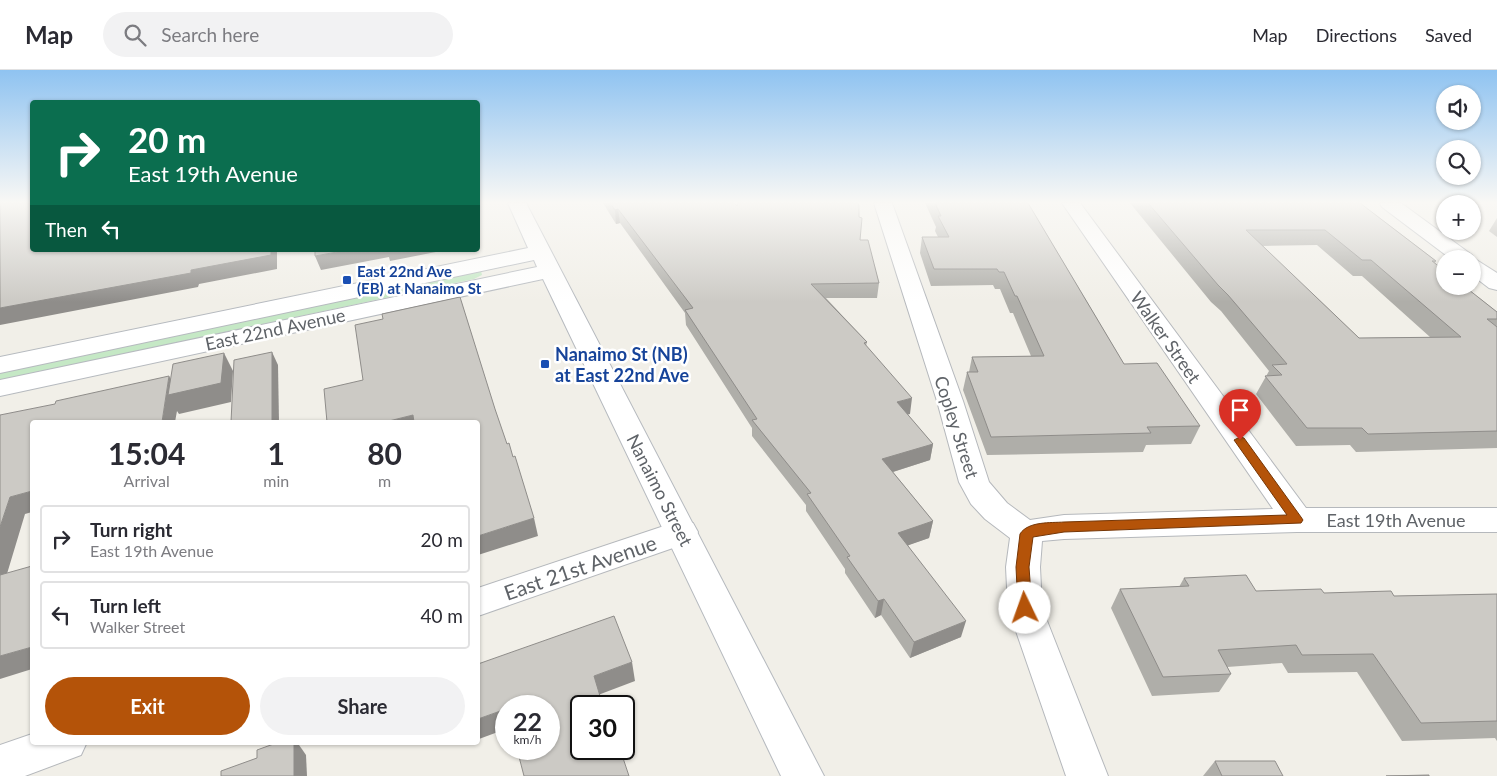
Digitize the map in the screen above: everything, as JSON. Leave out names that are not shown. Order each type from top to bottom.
[{"type":"street","name":"Nanaimo Street","points":[[533,236],[804,776]]},
{"type":"street","name":"Copley Street","points":[[894,236],[950,401],[974,482],[982,496],[996,511],[1027,534]]},
{"type":"street","name":"Walker Street","points":[[1094,236],[1297,520]]},
{"type":"street","points":[[1434,236],[1453,250]]},
{"type":"street","name":"East 22nd Avenue","points":[[0,365],[545,261]]},
{"type":"street","name":"East 22nd Avenue","points":[[0,388],[545,261]]},
{"type":"street","points":[[1481,271],[1497,283]]},
{"type":"street","name":"East 19th Avenue","points":[[1027,534],[1036,530],[1064,527],[1297,520],[1497,520]]},
{"type":"street","name":"East 21st Avenue","points":[[480,601],[682,532]]},
{"type":"street","points":[[1027,534],[1023,567],[1025,608],[1087,776]]},
{"type":"street","points":[[0,765],[58,745]]},
{"type":"green space","points":[[477,270],[481,271],[482,275],[474,279],[0,380],[0,371]]},
{"type":"building","points":[[0,236],[30,236],[30,252],[271,252],[271,255],[191,270],[191,273],[0,308]]},
{"type":"building","points":[[638,236],[860,236],[860,240],[868,240],[879,283],[811,284],[867,342],[864,343],[912,398],[897,402],[933,444],[882,459],[933,521],[898,533],[966,621],[914,642],[884,599],[878,601],[847,557],[850,556],[807,494],[811,493],[752,420],[757,419],[685,310],[693,308]]},
{"type":"building","points":[[1048,236],[1124,364],[1157,363],[1200,426],[1147,427],[1151,433],[991,437],[967,372],[978,372],[972,357],[1044,356],[1004,272],[999,272],[997,269],[934,269],[922,237]]},
{"type":"building","points":[[1176,236],[1252,236],[1359,338],[1461,337],[1371,260],[1362,260],[1332,236],[1403,236],[1436,261],[1432,261],[1436,264],[1436,295],[1475,295],[1497,312],[1497,319],[1487,319],[1497,327],[1497,431],[1368,434],[1362,428],[1307,428],[1265,376],[1282,375],[1272,365],[1287,364]]},
{"type":"building","points":[[315,252],[337,252],[315,256]]},
{"type":"building","points":[[460,297],[495,409],[507,444],[509,443],[513,457],[515,456],[534,518],[480,535],[480,420],[414,420],[413,415],[393,420],[327,420],[324,389],[363,380],[355,325],[383,319],[382,314]]},
{"type":"building","points":[[272,352],[272,420],[231,420],[234,360]]},
{"type":"building","points":[[224,353],[221,383],[168,395],[173,364]]},
{"type":"building","points":[[169,376],[162,420],[30,420],[30,492],[10,497],[0,527],[0,415],[55,404],[56,401]]},
{"type":"building","points":[[30,567],[30,648],[0,656],[0,575]]},
{"type":"building","points":[[1246,575],[1256,591],[1321,589],[1324,593],[1391,591],[1394,596],[1497,594],[1497,721],[1421,723],[1373,654],[1302,655],[1296,645],[1218,650],[1231,674],[1163,677],[1120,589],[1189,586],[1184,578]]},
{"type":"building","points":[[614,616],[632,662],[594,676],[600,695],[570,695],[570,760],[624,760],[629,776],[524,776],[520,760],[560,760],[560,695],[495,695],[495,713],[480,718],[480,663]]},
{"type":"building","points":[[271,745],[294,745],[294,776],[221,776],[221,771],[257,758],[257,750]]},
{"type":"building","points":[[1215,761],[1275,761],[1283,776],[1222,776]]},
{"type":"building","points":[[1429,775],[1429,776],[1386,776]]},
{"type":"place","name":"East 22nd Ave (EB) at Nanaimo St","points":[[347,280]]},
{"type":"place","name":"Nanaimo St (NB) at East 22nd Ave","points":[[545,364]]},
{"type":"route","points":[[1025,608],[1023,567],[1027,534],[1036,530],[1064,527],[1297,520],[1240,440]]}]
